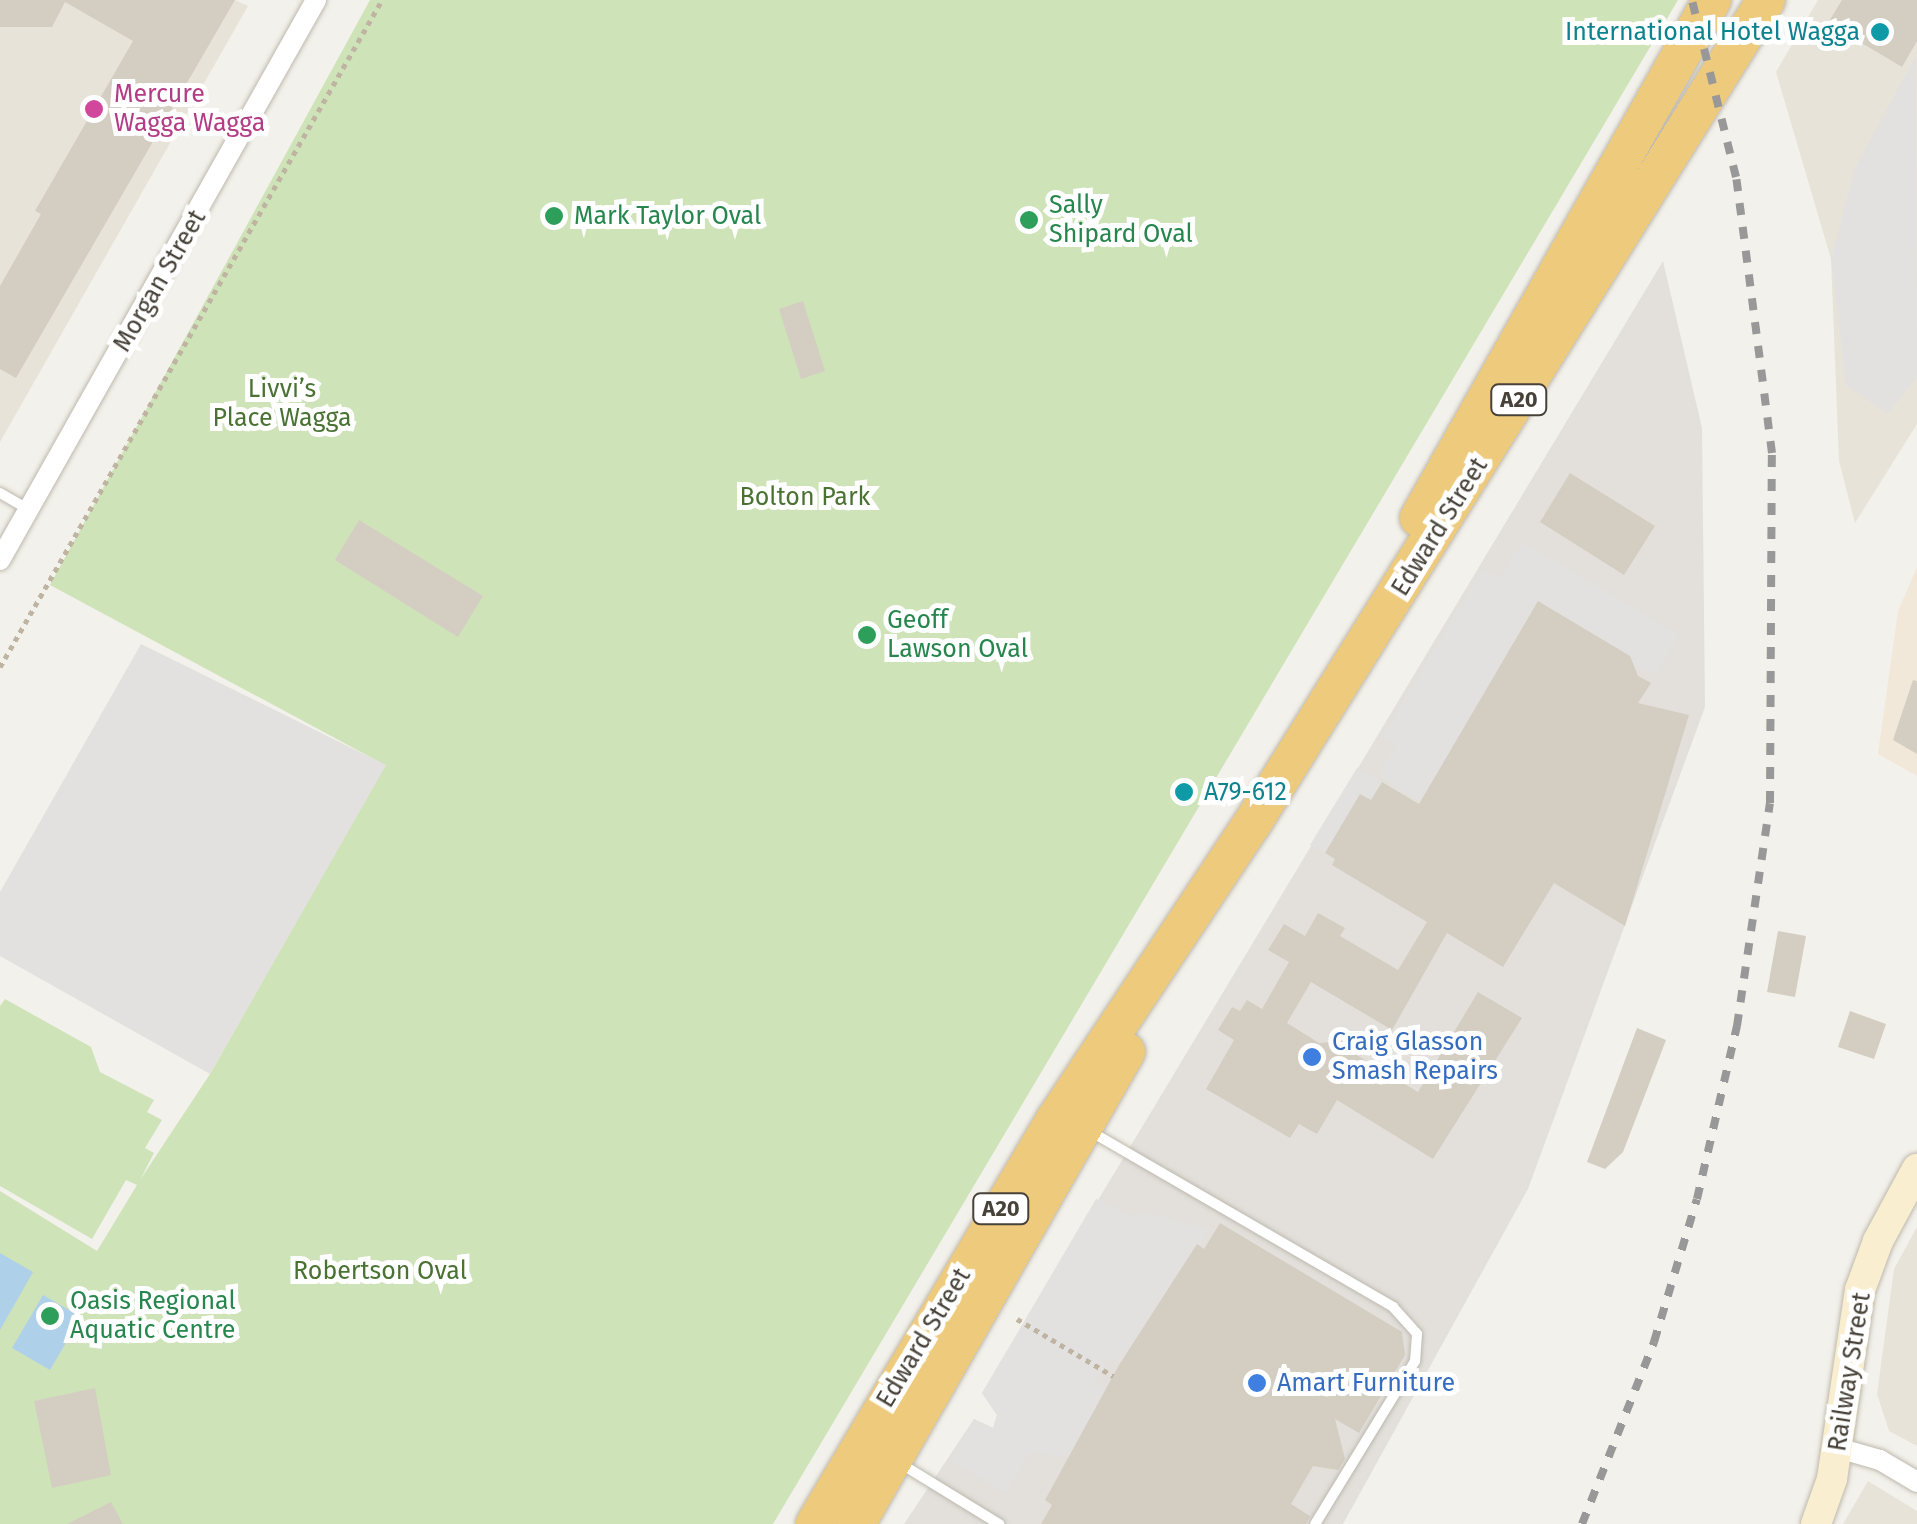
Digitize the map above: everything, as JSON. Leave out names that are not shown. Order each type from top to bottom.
[{"type":"highway","name":"Edward Street","points":[[1269,798],[1522,326],[1712,0]]},
{"type":"highway","name":"Edward Street","points":[[856,1524],[878,1451],[1055,1120],[1269,798],[1766,0]]},
{"type":"highway","name":"Edward Street","points":[[815,1524],[878,1451],[1086,1128],[1202,903]]},
{"type":"street","name":"Morgan Street","points":[[0,560],[316,0]]},
{"type":"street","name":"Railway Street","points":[[1816,1524],[1838,1448],[1860,1290],[1878,1241],[1917,1169]]},
{"type":"street","points":[[1838,1448],[1880,1460],[1917,1482]]},
{"type":"lane","points":[[0,493],[29,510]]},
{"type":"lane","points":[[1086,1128],[1394,1307],[1417,1334],[1415,1361],[1316,1524]]},
{"type":"lane","points":[[878,1451],[999,1524]]},
{"type":"path","points":[[0,667],[382,0]]},
{"type":"path","points":[[1017,1319],[1113,1376]]},
{"type":"shaded area","name":"Mercure Wagga Wagga","points":[[0,0],[235,0],[248,6],[0,442]]},
{"type":"shaded area","name":"International Hotel Wagga","points":[[1818,0],[1917,0],[1917,424],[1855,523],[1839,461],[1831,259],[1776,72]]},
{"type":"shaded area","points":[[1916,56],[1917,377],[1888,414],[1846,385],[1831,259],[1855,167]]},
{"type":"shaded area","points":[[1663,261],[1702,428],[1705,707],[1528,1189],[1343,1524],[904,1524],[974,1419],[993,1428],[997,1415],[982,1393]]},
{"type":"shaded area","points":[[1523,542],[1679,635],[1658,672],[1636,670],[1630,656],[1538,601],[1421,802],[1379,775],[1396,746],[1382,737],[1483,569],[1500,577]]},
{"type":"shaded area","points":[[1917,567],[1917,776],[1878,754],[1898,611]]},
{"type":"shaded area","points":[[141,644],[386,765],[210,1074],[0,956],[0,892]]},
{"type":"shaded area","points":[[1357,768],[1382,782],[1371,800],[1360,795],[1325,853],[1310,845]]},
{"type":"shaded area","points":[[1096,1199],[1135,1218],[1141,1211],[1210,1229],[1128,1367],[1109,1357],[1094,1382],[1113,1394],[1075,1456],[1029,1453],[1006,1494],[950,1460],[974,1419],[993,1428],[997,1415],[982,1393]]},
{"type":"shaded area","points":[[1917,1227],[1917,1446],[1889,1431],[1877,1394],[1894,1269]]},
{"type":"shaded area","points":[[1868,1481],[1917,1511],[1917,1524],[1843,1524]]},
{"type":"green space","name":"Bolton Park","points":[[370,0],[1678,0],[773,1524],[0,1524],[0,1191],[97,1251],[137,1185],[126,1180],[92,1239],[0,1186],[0,1006],[5,999],[91,1047],[100,1072],[154,1100],[147,1112],[162,1120],[145,1148],[154,1153],[140,1180],[210,1074],[385,765],[50,585]]},
{"type":"water","points":[[0,1253],[33,1272],[0,1330]]},
{"type":"water","points":[[43,1295],[81,1317],[50,1370],[12,1348]]},
{"type":"building","points":[[0,0],[235,0],[16,378],[0,369],[0,286],[41,214],[35,211],[133,41],[65,2],[52,27],[0,27]]},
{"type":"building","name":"International Hotel Wagga","points":[[1842,0],[1917,0],[1917,41],[1902,67],[1828,23]]},
{"type":"building","points":[[803,301],[825,371],[801,379],[779,309]]},
{"type":"building","points":[[1570,473],[1655,526],[1624,575],[1540,522]]},
{"type":"building","points":[[359,520],[483,596],[458,637],[335,560]]},
{"type":"building","points":[[1538,601],[1630,656],[1638,676],[1651,683],[1638,703],[1689,715],[1625,926],[1554,883],[1503,967],[1447,933],[1392,1030],[1311,982],[1287,1023],[1319,1043],[1335,1042],[1418,1092],[1478,992],[1522,1018],[1433,1159],[1337,1100],[1317,1134],[1299,1124],[1290,1138],[1206,1089],[1234,1040],[1218,1030],[1232,1007],[1240,1011],[1247,1000],[1262,1009],[1289,962],[1268,950],[1284,924],[1305,936],[1318,913],[1345,928],[1340,936],[1398,970],[1427,922],[1332,865],[1335,859],[1325,853],[1360,794],[1371,800],[1382,782],[1419,804]]},
{"type":"building","points":[[1913,680],[1917,681],[1917,754],[1893,740]]},
{"type":"building","points":[[1778,931],[1806,936],[1795,997],[1767,992]]},
{"type":"building","points":[[1850,1011],[1886,1024],[1874,1059],[1838,1047]]},
{"type":"building","points":[[1637,1028],[1666,1040],[1623,1152],[1605,1169],[1587,1162]]},
{"type":"building","name":"Amart Furniture","points":[[1220,1223],[1402,1332],[1405,1355],[1359,1433],[1335,1419],[1345,1459],[1338,1470],[1313,1466],[1291,1504],[1310,1516],[1306,1524],[1041,1524],[1052,1505],[1045,1500],[1119,1365],[1197,1244],[1204,1249]]},
{"type":"building","points":[[95,1388],[111,1475],[52,1488],[34,1401]]},
{"type":"building","points":[[111,1502],[123,1524],[67,1524]]},
{"type":"railway","points":[[1582,1524],[1654,1342],[1697,1199],[1737,1026],[1770,803],[1772,453],[1736,177],[1692,0]]},
{"type":"place","name":"International Hotel Wagga","points":[[1880,32]]},
{"type":"place","name":"Mercure Wagga Wagga","points":[[94,109]]},
{"type":"place","name":"Mark Taylor Oval","points":[[554,216]]},
{"type":"place","name":"Sally Shipard Oval","points":[[1029,220]]},
{"type":"place","name":"Geoff Lawson Oval","points":[[867,635]]},
{"type":"place","name":"A79-612","points":[[1184,792]]},
{"type":"place","name":"Craig Glasson Smash Repairs","points":[[1312,1057]]},
{"type":"place","name":"Oasis Regional Aquatic Centre","points":[[50,1316]]},
{"type":"place","name":"Amart Furniture","points":[[1257,1383]]},
{"type":"park label","name":"Livvi’s Place Wagga","points":[[282,404]]},
{"type":"park label","name":"Robertson Oval","points":[[380,1271]]}]
